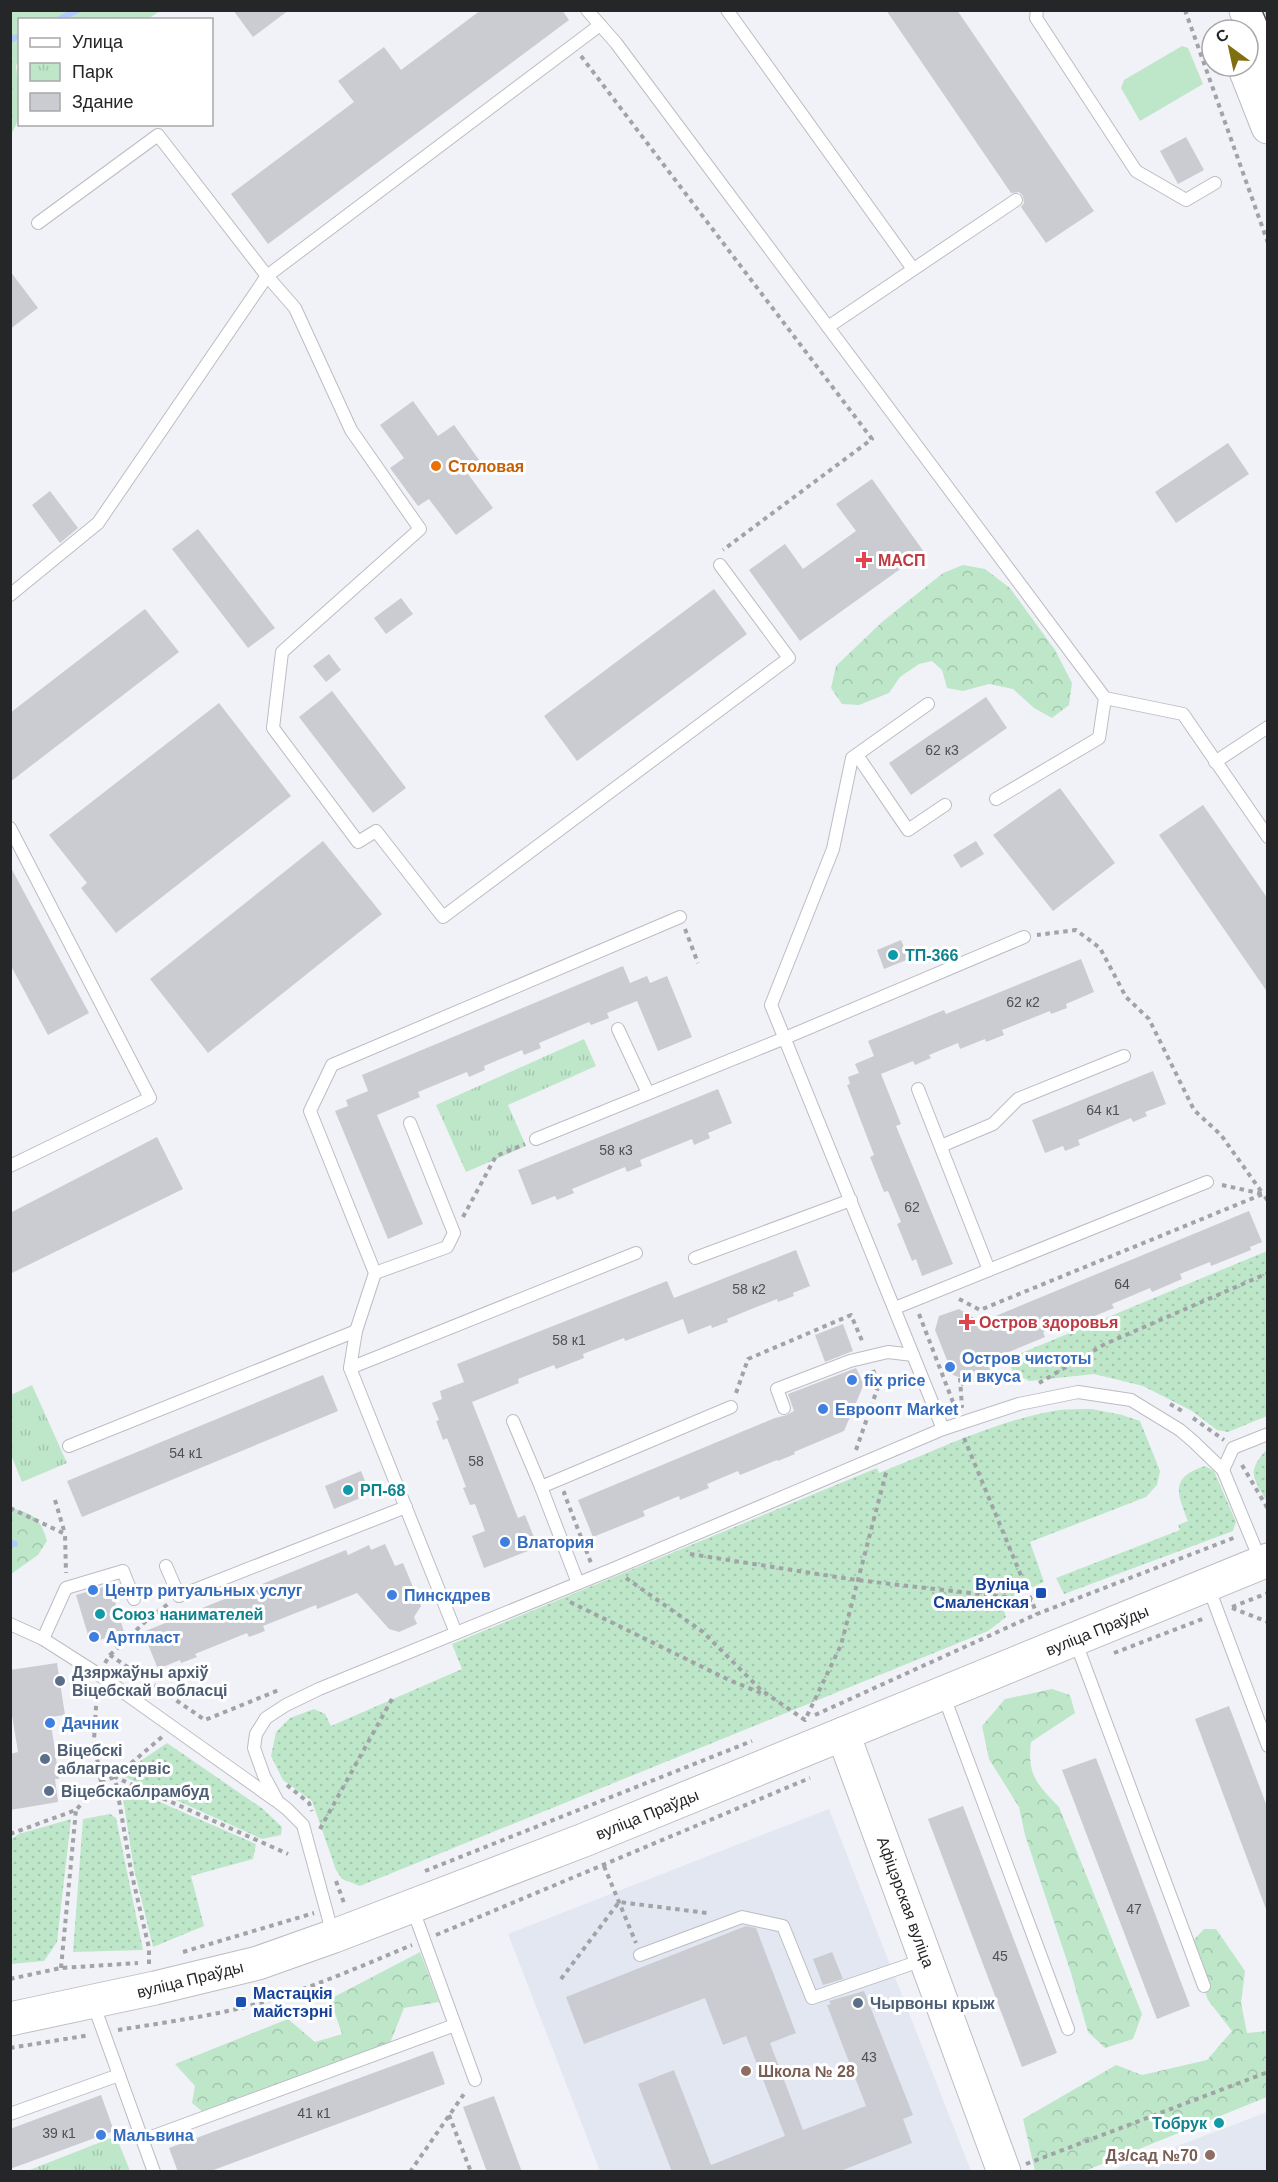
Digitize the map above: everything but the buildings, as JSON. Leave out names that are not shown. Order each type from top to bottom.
[{"type":"main road","points":[[1246,10],[1268,70]]},
{"type":"main road","points":[[1249,78],[1268,127]]},
{"type":"main road","name":"вуліца Праўды","points":[[10,2019],[92,2002],[155,1970],[258,1963],[330,1923],[411,1906],[584,1840],[1264,1562]]},
{"type":"main road","name":"Афіцэрская вуліца","points":[[843,1734],[927,1959],[1012,2169]]},
{"type":"lane","points":[[587,10],[616,43],[1105,698],[1183,714],[1268,837]]},
{"type":"lane","points":[[727,10],[913,269]]},
{"type":"lane","points":[[1038,10],[1036,18],[1136,171],[1186,200],[1215,183]]},
{"type":"lane","points":[[10,595],[98,523],[267,276],[600,25]]},
{"type":"lane","points":[[38,223],[158,135],[267,276],[295,308],[351,430],[420,529],[282,652],[273,728],[358,842],[376,831],[443,917],[789,658],[720,565]]},
{"type":"lane","points":[[828,327],[1016,200]]},
{"type":"lane","points":[[996,799],[1099,738],[1105,698]]},
{"type":"lane","points":[[928,704],[852,758],[833,849],[771,1005],[895,1308],[942,1430]]},
{"type":"lane","points":[[1215,762],[1268,727]]},
{"type":"lane","points":[[857,755],[908,830],[945,805]]},
{"type":"lane","points":[[10,828],[150,1098],[10,1166]]},
{"type":"lane","points":[[456,1633],[350,1368],[356,1331],[375,1273],[310,1111],[332,1065],[682,921]]},
{"type":"lane","points":[[536,1139],[785,1038],[1024,937]]},
{"type":"lane","points":[[618,1029],[648,1093]]},
{"type":"lane","points":[[941,1146],[993,1124],[1018,1099],[1124,1056]]},
{"type":"lane","points":[[918,1089],[989,1270]]},
{"type":"lane","points":[[375,1273],[447,1247],[454,1233],[410,1123]]},
{"type":"lane","points":[[895,1308],[1207,1182]]},
{"type":"lane","points":[[695,1258],[851,1200]]},
{"type":"lane","points":[[350,1368],[636,1253]]},
{"type":"lane","points":[[69,1446],[356,1331]]},
{"type":"lane","points":[[784,1408],[777,1389],[860,1358],[888,1352],[913,1355]]},
{"type":"lane","points":[[278,1802],[264,1776],[254,1748],[256,1734],[266,1718],[286,1705],[319,1689],[662,1549],[942,1430],[1019,1404],[1078,1392],[1131,1400],[1180,1430],[1223,1470],[1248,1532],[1264,1562]]},
{"type":"lane","points":[[541,1487],[731,1407]]},
{"type":"lane","points":[[513,1421],[578,1583]]},
{"type":"lane","points":[[1223,1470],[1233,1448],[1268,1434]]},
{"type":"lane","points":[[166,1566],[179,1596],[406,1507]]},
{"type":"lane","points":[[43,1639],[66,1588],[123,1570],[134,1599]]},
{"type":"lane","points":[[1208,1585],[1268,1746]]},
{"type":"lane","points":[[10,1624],[43,1639],[98,1674],[287,1809],[303,1825],[330,1923]]},
{"type":"lane","points":[[1074,1639],[1204,1986]]},
{"type":"lane","points":[[943,1693],[1068,2029]]},
{"type":"lane","points":[[411,1906],[475,2080]]},
{"type":"lane","points":[[640,1955],[742,1917],[783,1926],[812,1998],[927,1959]]},
{"type":"lane","points":[[92,2002],[154,2172]]},
{"type":"lane","points":[[143,2140],[455,2025]]},
{"type":"lane","points":[[10,2114],[119,2075]]},
{"type":"path","points":[[1185,10],[1268,243]]},
{"type":"path","points":[[573,45],[872,439],[712,559],[720,565]]},
{"type":"path","points":[[682,921],[698,963]]},
{"type":"path","points":[[1024,937],[1076,930],[1100,948],[1126,997],[1149,1019],[1194,1110],[1221,1135],[1268,1201]]},
{"type":"path","points":[[454,1233],[496,1156],[536,1139]]},
{"type":"path","points":[[1207,1182],[1263,1194]]},
{"type":"path","points":[[957,1298],[980,1310],[1263,1194]]},
{"type":"path","points":[[1035,1385],[1105,1344],[1268,1273]]},
{"type":"path","points":[[928,1311],[918,1315],[956,1410]]},
{"type":"path","points":[[960,1378],[963,1407],[958,1425],[1037,1614]]},
{"type":"path","points":[[961,1384],[974,1380],[973,1378]]},
{"type":"path","points":[[805,1720],[841,1645],[856,1580],[893,1452]]},
{"type":"path","points":[[55,1500],[65,1534],[66,1588]]},
{"type":"path","points":[[10,1508],[65,1534]]},
{"type":"path","points":[[794,1724],[1037,1614],[1248,1532]]},
{"type":"path","points":[[662,1549],[856,1580],[1032,1600]]},
{"type":"path","points":[[613,1569],[703,1632],[761,1690],[805,1720]]},
{"type":"path","points":[[552,1594],[729,1680],[775,1699]]},
{"type":"path","points":[[110,1655],[147,1620],[179,1596]]},
{"type":"path","points":[[1231,1608],[1268,1622]]},
{"type":"path","points":[[319,1830],[393,1700]]},
{"type":"path","points":[[101,1782],[115,1777],[173,1728],[205,1720]]},
{"type":"path","points":[[422,1872],[761,1737]]},
{"type":"path","points":[[115,1777],[288,1854]]},
{"type":"path","points":[[10,1979],[61,1968],[155,1970],[131,1871],[115,1777]]},
{"type":"path","points":[[282,1781],[309,1803],[323,1840]]},
{"type":"path","points":[[61,1968],[76,1810]]},
{"type":"path","points":[[604,1866],[640,1955]]},
{"type":"path","points":[[333,1872],[344,1903]]},
{"type":"path","points":[[182,1953],[330,1923],[344,1903],[355,1898]]},
{"type":"path","points":[[619,1902],[742,1917]]},
{"type":"path","points":[[561,1979],[619,1902]]},
{"type":"path","points":[[1012,2169],[1268,2072]]},
{"type":"path","points":[[410,2172],[475,2080]]},
{"type":"path","points":[[449,2114],[471,2172]]},
{"type":"shaded area","name":"Школа № 28","points":[[829,1809],[971,2171],[600,2171],[508,1934]]},
{"type":"shaded area","name":"Дз/сад №70","points":[[1267,2112],[1267,2171],[1109,2171],[1196,2139]]},
{"type":"green space","points":[[11,10],[160,10],[150,18],[18,18],[18,62],[16,66],[18,118],[11,134]]},
{"type":"green space","points":[[1182,46],[1188,48],[1203,84],[1140,121],[1121,88],[1124,80]]},
{"type":"green space","points":[[963,565],[985,569],[1010,588],[1055,650],[1072,683],[1069,705],[1052,718],[1034,708],[1013,689],[989,684],[963,691],[947,688],[942,670],[932,661],[919,664],[900,677],[889,693],[859,705],[842,704],[831,688],[836,666],[882,622],[943,573]]},
{"type":"green space","points":[[584,1039],[596,1066],[508,1105],[526,1146],[466,1172],[436,1105]]},
{"type":"green space","points":[[1267,1251],[1267,1416],[1228,1432],[1217,1430],[1192,1411],[1143,1386],[1094,1374],[1029,1381],[1013,1372],[1007,1359]]},
{"type":"green space","points":[[32,1385],[67,1463],[22,1482],[11,1455],[11,1395]]},
{"type":"green space","points":[[1092,1409],[1140,1421],[1160,1471],[1157,1485],[1146,1497],[1030,1542],[1044,1582],[1001,1601],[1006,1617],[988,1631],[360,1886],[342,1879],[336,1870],[312,1801],[283,1780],[271,1756],[276,1732],[290,1718],[314,1709],[325,1714],[331,1726],[462,1669],[452,1644],[877,1468],[879,1473],[1013,1421],[1059,1410]]},
{"type":"green space","points":[[1267,1449],[1267,1502],[1255,1480],[1254,1469]]},
{"type":"green space","points":[[1205,1466],[1214,1471],[1236,1522],[1233,1531],[1064,1594],[1056,1578],[1180,1530],[1178,1525],[1188,1521],[1181,1502],[1179,1487],[1186,1475]]},
{"type":"green space","points":[[11,1508],[35,1518],[42,1527],[47,1541],[38,1555],[11,1574]]},
{"type":"green space","points":[[1052,1689],[1070,1695],[1075,1713],[1031,1742],[1032,1771],[1039,1785],[1059,1807],[1142,2014],[1133,2039],[1105,2048],[1088,2032],[1025,1835],[1019,1807],[989,1759],[982,1726],[1005,1699]]},
{"type":"green space","points":[[167,1743],[263,1809],[282,1827],[281,1835],[262,1839],[125,1777],[127,1770]]},
{"type":"green space","points":[[121,1785],[256,1844],[253,1859],[191,1876],[204,1926],[153,1947],[134,1869]]},
{"type":"green space","points":[[110,1814],[116,1818],[143,1950],[73,1952],[83,1819]]},
{"type":"green space","points":[[71,1819],[57,1942],[44,1961],[11,1964],[11,1839],[19,1834]]},
{"type":"green space","points":[[1204,1929],[1216,1929],[1245,1971],[1241,2003],[1247,2033],[1267,2031],[1267,2097],[1085,2171],[1035,2171],[1023,2119],[1116,2065],[1142,2075],[1207,2060],[1232,2031],[1208,2000],[1188,1946]]},
{"type":"green space","points":[[420,1952],[439,2002],[404,2008],[390,2043],[203,2112],[192,2103],[195,2086],[175,2064],[288,2019],[315,2042],[342,2034],[330,1999]]},
{"type":"green space","points":[[116,2136],[130,2171],[27,2171]]},
{"type":"waterway","points":[[61,18],[78,10]]},
{"type":"waterway","points":[[10,40],[18,37]]},
{"type":"waterway","points":[[10,1542],[15,1544]]},
{"type":"tram line","points":[[1262,10],[1268,24]]},
{"type":"place","name":"Столовая","points":[[436,466]]},
{"type":"place","name":"МАСП","points":[[864,560]]},
{"type":"place","name":"ТП-366","points":[[893,955]]},
{"type":"place","name":"Остров здоровья","points":[[967,1322]]},
{"type":"place","name":"Остров чистоты и вкуса","points":[[950,1367]]},
{"type":"place","name":"fix price","points":[[852,1380]]},
{"type":"place","name":"Евроопт Market","points":[[823,1409]]},
{"type":"place","name":"РП-68","points":[[348,1490]]},
{"type":"place","name":"Влатория","points":[[505,1542]]},
{"type":"place","name":"Центр ритуальных услуг","points":[[93,1590]]},
{"type":"place","name":"Вуліца Смаленская","points":[[1041,1593]]},
{"type":"place","name":"Пинскдрев","points":[[392,1595]]},
{"type":"place","name":"Союз нанимателей","points":[[100,1614]]},
{"type":"place","name":"Артпласт","points":[[94,1637]]},
{"type":"place","name":"Дзяржаўны архіў Віцебскай вобласці","points":[[60,1681]]},
{"type":"place","name":"Дачник","points":[[50,1723]]},
{"type":"place","name":"Віцебскі аблаграсервіс","points":[[45,1759]]},
{"type":"place","name":"Віцебскаблрамбуд","points":[[49,1791]]},
{"type":"place","name":"Мастацкія майстэрні","points":[[241,2002]]},
{"type":"place","name":"Чырвоны крыж","points":[[858,2003]]},
{"type":"place","name":"Школа № 28","points":[[746,2071]]},
{"type":"place","name":"Тобрук","points":[[1219,2123]]},
{"type":"place","name":"Мальвина","points":[[101,2135]]},
{"type":"place","name":"Дз/сад №70","points":[[1210,2155]]}]
